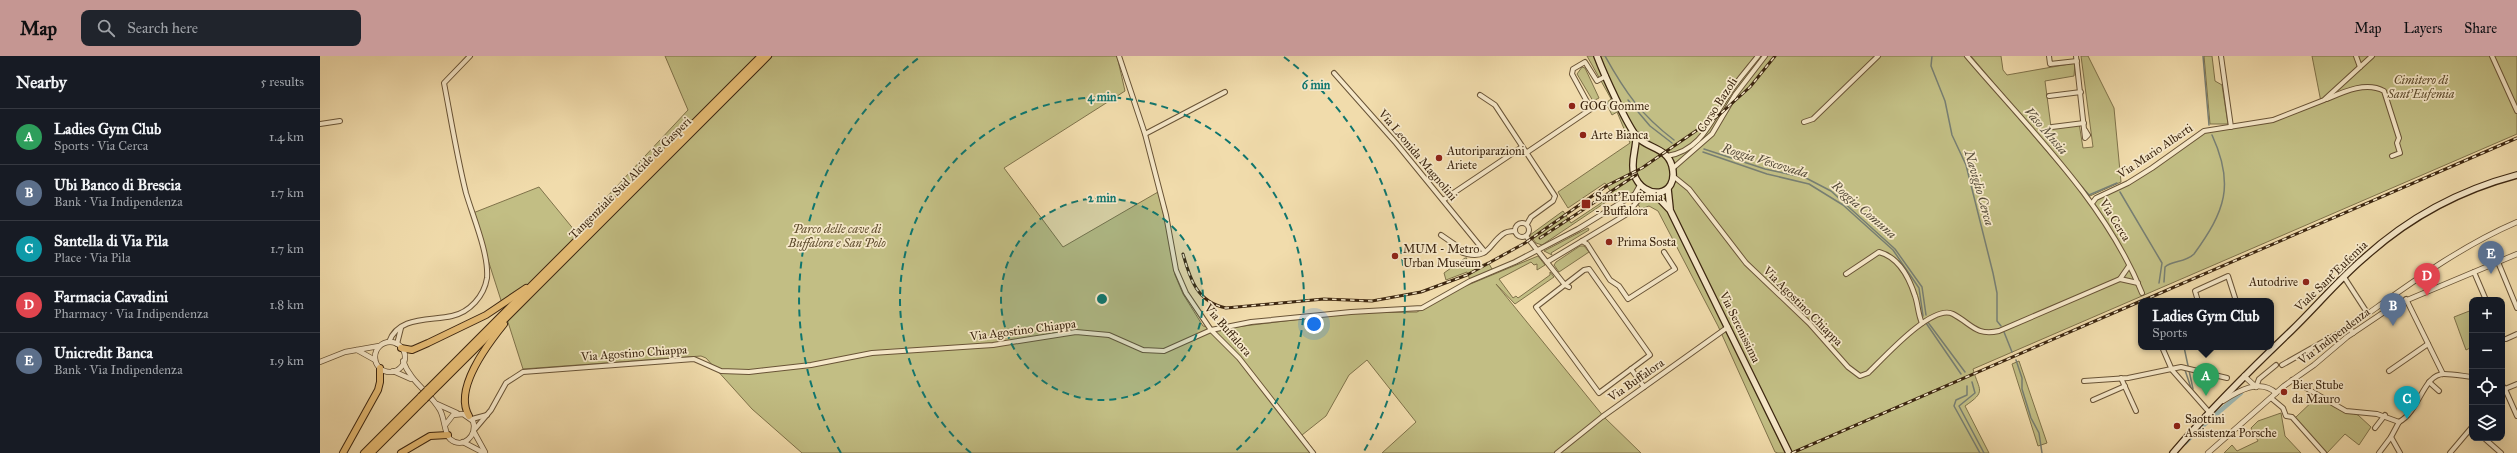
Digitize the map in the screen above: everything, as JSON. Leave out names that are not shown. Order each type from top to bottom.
[{"type":"highway","name":"Tangenziale Sud Alcide de Gasperi","points":[[507,314],[530,287],[761,56]]},
{"type":"highway","name":"Tangenziale Sud Alcide de Gasperi","points":[[507,314],[524,299],[768,56]]},
{"type":"highway","points":[[400,346],[412,350],[428,343],[486,315],[517,293],[530,287]]},
{"type":"highway","points":[[470,418],[463,400],[470,378],[491,341],[524,299]]},
{"type":"highway","points":[[364,453],[507,314]]},
{"type":"highway","points":[[343,453],[378,390],[380,382],[380,368]]},
{"type":"highway","points":[[371,453],[423,397]]},
{"type":"highway","points":[[401,453],[430,436],[448,436]]},
{"type":"main road","points":[[1597,57],[1636,135],[1648,145],[1660,149],[1667,156]]},
{"type":"main road","points":[[1636,135],[1633,169],[1640,185]]},
{"type":"main road","points":[[1635,152],[1648,145]]},
{"type":"main road","name":"Via Serenissima","points":[[1667,156],[1673,176],[1669,188],[1670,210]]},
{"type":"main road","name":"Viale Sant'Eufemia","points":[[2274,346],[2344,277],[2387,238],[2425,212],[2481,186],[2517,175]]},
{"type":"main road","name":"Via Serenissima","points":[[1640,185],[1653,193],[1670,210],[1789,453]]},
{"type":"main road","points":[[1653,193],[1669,188]]},
{"type":"main road","name":"Viale Sant'Eufemia","points":[[2173,453],[2209,412],[2270,350]]},
{"type":"street","points":[[389,342],[392,335],[409,322],[454,316],[464,312],[478,300],[485,284],[485,261],[466,191],[444,82],[470,56]]},
{"type":"street","name":"Via Buffalora","points":[[1119,56],[1145,134],[1166,215],[1177,274],[1196,310],[1211,330],[1239,358],[1313,453]]},
{"type":"street","name":"Corso Bazoli","points":[[1667,156],[1680,154],[1706,132],[1725,99],[1758,56]]},
{"type":"street","name":"Corso Bazoli","points":[[1672,169],[1712,134],[1742,85],[1765,56]]},
{"type":"street","points":[[1804,122],[1813,119],[1878,56]]},
{"type":"street","name":"Via Cerca","points":[[1967,56],[2093,202],[2129,266],[2142,293]]},
{"type":"street","points":[[2049,56],[2050,64],[2077,58],[2085,130]]},
{"type":"street","points":[[2221,56],[2231,127]]},
{"type":"street","points":[[2356,56],[2360,67]]},
{"type":"street","name":"Via Mario Alberti","points":[[2324,100],[2372,56]]},
{"type":"street","points":[[2492,56],[2515,101],[2517,110]]},
{"type":"street","points":[[1526,153],[1591,109],[1572,74],[1573,69],[1585,62],[1598,81],[1606,76]]},
{"type":"street","name":"Via Leonida Magnolini","points":[[1334,73],[1396,143],[1485,252]]},
{"type":"street","name":"Via Mario Alberti","points":[[2093,202],[2096,198],[2152,168],[2197,134],[2204,131],[2273,120],[2352,89],[2368,88],[2384,91],[2399,138],[2397,143],[2400,153],[2392,156]]},
{"type":"street","points":[[1145,134],[1225,92]]},
{"type":"street","points":[[2049,96],[2081,92]]},
{"type":"street","points":[[1480,95],[1495,105],[1555,196],[1553,201],[1531,217],[1526,224]]},
{"type":"street","points":[[320,124],[340,121]]},
{"type":"street","points":[[2052,127],[2084,123]]},
{"type":"street","points":[[1443,200],[1522,147]]},
{"type":"street","name":"Via Agostino Chiappa","points":[[1673,176],[1689,188],[1746,263],[1809,323],[1855,374],[1860,376],[1868,373],[1922,323],[1937,314],[1946,312],[1980,332],[1999,331],[2120,279]]},
{"type":"street","points":[[1669,188],[1682,183]]},
{"type":"street","name":"Via Agostino Chiappa","points":[[474,430],[487,415],[506,382],[516,375],[529,371],[694,359],[701,360],[721,371],[749,372],[811,365],[872,353],[993,345],[1076,332],[1114,336],[1143,350],[1159,352],[1175,347],[1211,330],[1251,322],[1351,312],[1415,310],[1578,229],[1635,194],[1640,185]]},
{"type":"street","points":[[1548,262],[1630,212],[1640,198],[1653,193]]},
{"type":"street","points":[[2282,365],[2349,328],[2469,245],[2517,222]]},
{"type":"street","points":[[1515,231],[1518,224],[1526,224]]},
{"type":"street","points":[[1526,224],[1530,230],[1526,236]]},
{"type":"street","points":[[1441,235],[1459,250],[1471,255],[1485,252],[1503,234],[1515,231]]},
{"type":"street","points":[[1515,231],[1520,236],[1526,236],[1567,286]]},
{"type":"street","points":[[1582,241],[1610,280],[1619,286],[1628,299],[1674,269],[1664,252]]},
{"type":"street","points":[[1846,274],[1879,252],[1889,255],[1906,275],[1915,296],[1922,323]]},
{"type":"street","name":"Via Indipendenza","points":[[2208,453],[2292,380],[2353,333],[2393,306],[2406,299],[2517,254]]},
{"type":"street","points":[[2498,262],[2517,308]]},
{"type":"street","points":[[2129,266],[2120,279],[2138,283]]},
{"type":"street","points":[[1584,270],[1591,271],[1650,355],[1599,393],[1536,307],[1567,286],[1584,270]]},
{"type":"street","points":[[2474,272],[2485,297]]},
{"type":"street","points":[[2197,298],[2195,291],[2228,276],[2235,298]]},
{"type":"street","points":[[2344,277],[2368,314]]},
{"type":"street","points":[[2406,299],[2443,374]]},
{"type":"street","points":[[2390,300],[2393,306]]},
{"type":"street","points":[[401,327],[400,346],[404,361],[412,380]]},
{"type":"street","name":"Via Buffalora","points":[[1557,453],[1644,387],[1728,327]]},
{"type":"street","points":[[2349,328],[2353,333]]},
{"type":"street","points":[[2506,338],[2517,334]]},
{"type":"street","points":[[320,362],[340,353],[379,346],[389,342],[400,346]]},
{"type":"street","points":[[2388,371],[2428,344]]},
{"type":"street","points":[[375,360],[379,346]]},
{"type":"street","points":[[358,350],[375,360],[380,368],[393,371],[412,380],[435,403],[446,424],[448,436],[454,441],[463,442],[485,453]]},
{"type":"street","points":[[2163,350],[2172,370],[2209,412]]},
{"type":"street","points":[[393,371],[398,369],[404,361]]},
{"type":"street","points":[[2256,387],[2259,379],[2276,365]]},
{"type":"street","points":[[2084,381],[2121,378],[2172,370],[2181,367],[2227,378]]},
{"type":"street","points":[[1631,370],[1644,387]]},
{"type":"street","points":[[2378,453],[2391,438],[2399,422],[2418,404],[2422,392],[2433,377],[2443,374],[2469,377]]},
{"type":"street","points":[[2244,376],[2256,387]]},
{"type":"street","points":[[2121,378],[2136,411]]},
{"type":"street","points":[[2292,380],[2346,411],[2385,415],[2399,422]]},
{"type":"street","points":[[2429,382],[2439,391]]},
{"type":"street","points":[[2505,388],[2517,384]]},
{"type":"street","points":[[2093,400],[2125,386]]},
{"type":"street","points":[[2219,403],[2246,387],[2256,387],[2276,393]]},
{"type":"street","points":[[2505,393],[2517,416]]},
{"type":"street","points":[[2271,398],[2283,408],[2286,416],[2292,417],[2324,453]]},
{"type":"street","points":[[435,403],[470,418],[487,415]]},
{"type":"street","points":[[446,424],[450,417],[458,413]]},
{"type":"street","points":[[2375,428],[2385,415]]},
{"type":"street","points":[[470,418],[485,453]]},
{"type":"street","points":[[463,442],[471,438],[474,430]]},
{"type":"street","points":[[2450,453],[2469,431]]},
{"type":"street","points":[[2391,438],[2400,453]]},
{"type":"street","points":[[2487,441],[2501,453]]},
{"type":"green space","name":"Parco delle cave di Buffalora e San Polo","points":[[665,56],[1117,56],[1125,91],[1004,168],[1063,247],[1158,192],[1169,236],[1175,275],[1183,294],[1203,326],[1219,329],[1351,313],[1417,312],[1456,290],[1538,256],[1545,265],[1537,270],[1537,264],[1534,265],[1531,262],[1499,279],[1513,298],[1516,296],[1518,298],[1550,275],[1550,272],[1554,277],[1515,304],[1496,284],[1604,417],[1641,453],[1382,453],[1416,422],[1367,360],[1349,375],[1326,416],[1302,435],[1316,453],[802,453],[752,409],[706,358],[701,356],[523,369],[473,213],[539,187],[575,231],[688,110]]},
{"type":"green space","name":"Cimitero di Sant'Eufemia","points":[[1587,56],[1965,56],[2089,201],[2127,184],[2204,132],[2273,122],[2321,102],[2312,56],[2517,56],[2517,134],[1973,369],[1980,390],[1979,394],[1965,406],[1989,453],[1778,453],[1775,452],[1718,326],[1658,211],[1649,206],[1641,209],[1631,194],[1622,199],[1618,194],[1542,245],[1536,243],[1530,235],[1563,211],[1571,223],[1613,195],[1605,183],[1568,208],[1558,192],[1630,143],[1617,112],[1612,115],[1606,103],[1611,99]]},
{"type":"green space","points":[[1971,56],[2001,56],[2003,70],[2007,75],[2075,63],[2074,76],[2045,81],[2051,127],[2079,123],[2083,148],[2093,147],[2081,56],[2088,56],[2114,108],[2121,182],[2090,196]]},
{"type":"green space","points":[[2204,56],[2212,56],[2215,81],[2222,85],[2228,124],[2210,124]]},
{"type":"green space","points":[[1582,67],[1585,68],[1599,98],[1593,101],[1577,74]]},
{"type":"green space","points":[[1588,228],[1589,230],[1551,253],[1552,255],[1544,251]]},
{"type":"green space","points":[[1580,246],[1584,246],[1589,252],[1559,272],[1554,265],[1556,262]]},
{"type":"green space","points":[[1467,258],[1465,261],[1475,268],[1488,262],[1492,269],[1497,269],[1470,280],[1467,272],[1446,280],[1444,273]]},
{"type":"green space","points":[[2469,311],[2469,348],[2466,350],[2454,317]]},
{"type":"green space","points":[[2019,361],[2047,443],[2038,446],[2012,364]]},
{"type":"green space","points":[[2319,395],[2334,407],[2358,415],[2371,427],[2359,445],[2345,434],[2327,453],[2295,418]]},
{"type":"green space","points":[[2281,413],[2285,436],[2301,453],[2224,453],[2232,445],[2237,451],[2258,441],[2251,428],[2258,421]]},
{"type":"waterway","name":"Roggia Comuna","points":[[1605,56],[1627,92],[1643,112],[1662,131],[1674,140]]},
{"type":"waterway","name":"Naviglio Cerca","points":[[1932,56],[1931,66],[1945,101],[1952,135],[1966,165],[1993,273],[1997,293],[1997,321],[2001,326]]},
{"type":"waterway","name":"Vaso Musia","points":[[2203,56],[2209,125]]},
{"type":"waterway","name":"Roggia Vescovada","points":[[1628,100],[1650,126],[1672,143]]},
{"type":"waterway","name":"Roggia Vescovada","points":[[1607,102],[1609,107],[1614,105]]},
{"type":"waterway","name":"Vaso Musia","points":[[2164,282],[2165,267],[2171,263],[2187,259],[2194,254],[2205,239],[2219,211],[2225,183],[2219,153],[2212,135]]},
{"type":"waterway","name":"Roggia Vescovada","points":[[1704,149],[1765,169],[1806,178],[1831,191],[1895,249],[1922,287],[1926,315]]},
{"type":"waterway","name":"Roggia Vescovada","points":[[1703,152],[1767,174],[1809,184],[1843,205],[1893,250],[1919,288],[1923,316]]},
{"type":"waterway","name":"Vaso Musia","points":[[2080,185],[2089,195],[2117,183]]},
{"type":"waterway","name":"Vaso Musia","points":[[2120,192],[2162,263],[2159,283]]},
{"type":"waterway","name":"Roggia Vescovada","points":[[1927,321],[1965,372]]},
{"type":"waterway","name":"Roggia Vescovada","points":[[1926,323],[1961,374]]},
{"type":"waterway","name":"Naviglio Cerca","points":[[2004,332],[2012,352]]},
{"type":"waterway","name":"Vaso Musia","points":[[2185,350],[2193,389]]},
{"type":"waterway","name":"Naviglio Cerca","points":[[2016,360],[2022,378],[2022,389],[2031,418],[2039,433],[2042,453]]},
{"type":"waterway","name":"Vaso Musia","points":[[2185,370],[2191,388],[2199,398]]},
{"type":"waterway","name":"Roggia Comuna","points":[[1972,382],[1975,393],[1959,406],[1984,453]]},
{"type":"waterway","name":"Roggia Vescovada","points":[[1967,386],[1967,395],[1956,400],[1954,406],[1980,453]]},
{"type":"waterway","points":[[2199,429],[2241,393]]},
{"type":"waterway","points":[[2185,443],[2194,434]]},
{"type":"railway","points":[[1183,254],[1192,280],[1201,295],[1208,301],[1226,308],[1324,299],[1372,301],[1421,292],[1467,275],[1525,243],[1608,185],[1642,168],[1719,115],[1750,87],[1775,56]]},
{"type":"railway","points":[[2149,298],[2517,138]]},
{"type":"railway","points":[[1540,238],[1636,175]]},
{"type":"railway","points":[[1792,453],[2138,302]]},
{"type":"place","name":"GOG Gomme","points":[[1572,106]]},
{"type":"place","name":"Arte Bianca","points":[[1583,135]]},
{"type":"place","name":"Autoriparazioni Ariete","points":[[1439,158]]},
{"type":"place","name":"Sant'Eufemia - Buffalora","points":[[1586,204]]},
{"type":"place","name":"Prima Sosta","points":[[1609,242]]},
{"type":"place","name":"MUM - Metro Urban Museum","points":[[1395,256]]},
{"type":"place","name":"Unicredit Banca","points":[[2491,274]]},
{"type":"place","name":"Autodrive","points":[[2306,282]]},
{"type":"place","name":"Farmacia Cavadini","points":[[2427,296]]},
{"type":"place","name":"Ubi Banco di Brescia","points":[[2393,326]]},
{"type":"place","name":"Bier Stube da Mauro","points":[[2284,392]]},
{"type":"place","name":"Ladies Gym Club","points":[[2206,396]]},
{"type":"place","name":"Santella di Via Pila","points":[[2407,419]]},
{"type":"place","name":"Saottini Assistenza Porsche","points":[[2177,426]]}]
